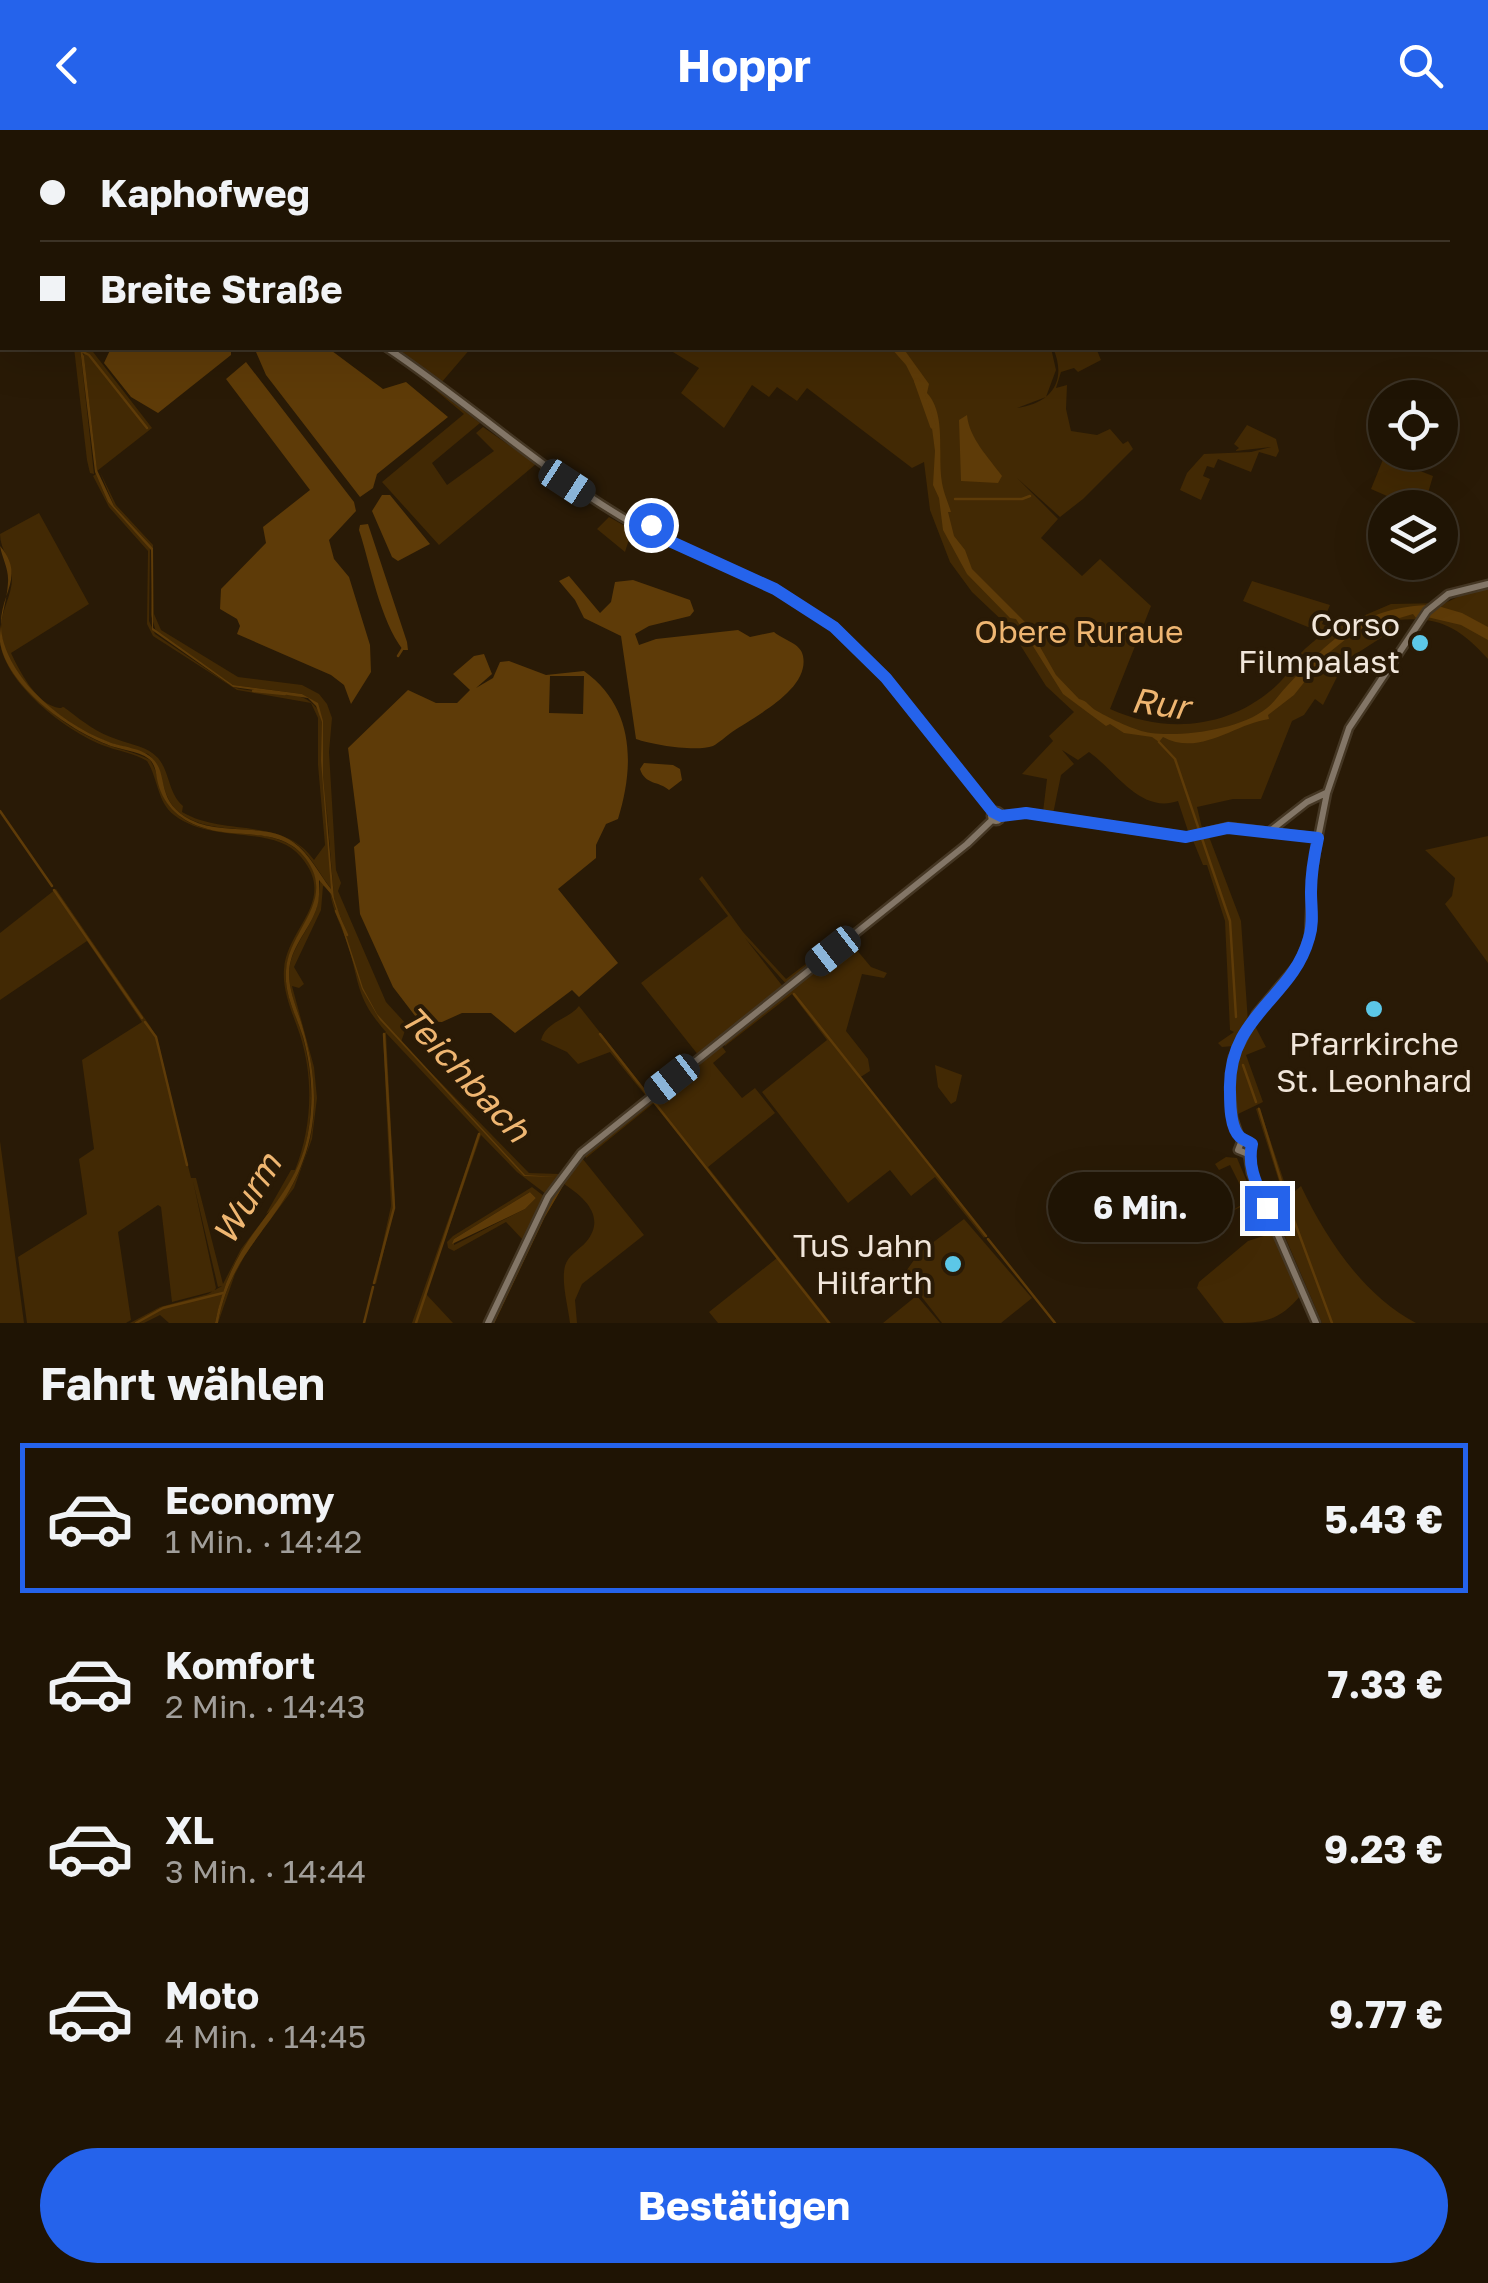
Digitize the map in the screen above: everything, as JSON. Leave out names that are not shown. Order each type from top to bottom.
[{"type":"main road","points":[[389,350],[466,403],[567,483],[639,526],[642,537],[652,533],[775,589],[834,627],[886,678],[995,816]]},
{"type":"main road","points":[[1316,1323],[1251,1173],[1248,1154],[1252,1146],[1248,1140],[1242,1140],[1232,1118],[1232,1062],[1238,1042],[1252,1020],[1302,957],[1312,922],[1312,874],[1327,793],[1353,720],[1435,602],[1462,588],[1488,584]]},
{"type":"main road","points":[[1269,832],[1307,802],[1327,793]]},
{"type":"main road","points":[[488,1323],[556,1184],[594,1142],[967,844],[995,816],[1026,813],[1189,836],[1228,828],[1318,838]]},
{"type":"green space","points":[[74,350],[80,350],[94,474],[90,473]]},
{"type":"green space","points":[[83,350],[92,350],[152,428],[97,471]]},
{"type":"green space","points":[[393,350],[469,350],[441,383]]},
{"type":"green space","name":"Obere Ruraue","points":[[670,350],[1051,350],[1056,370],[1046,397],[1057,381],[1057,360],[1054,350],[1097,350],[1101,360],[1078,372],[1074,368],[1061,372],[1056,388],[1067,385],[1066,409],[1071,431],[1097,435],[1110,429],[1133,449],[1060,517],[1017,478],[1058,519],[1041,538],[1082,576],[1100,559],[1151,606],[1110,709],[1154,722],[1198,723],[1240,711],[1277,685],[1300,654],[1323,633],[1243,601],[1252,581],[1330,605],[1322,624],[1330,627],[1328,631],[1391,604],[1445,603],[1488,589],[1488,659],[1447,626],[1425,620],[1397,620],[1387,634],[1345,661],[1323,705],[1315,699],[1304,715],[1292,721],[1261,799],[1233,799],[1197,807],[1202,828],[1188,831],[1178,801],[1164,803],[1140,796],[1089,752],[1078,760],[1062,750],[1074,764],[1061,775],[1053,814],[1043,812],[1047,779],[1022,774],[1053,741],[1049,736],[1074,712],[1046,686],[1009,627],[972,592],[950,562],[930,510],[924,462],[912,468],[807,388],[797,401],[777,387],[769,397],[752,385],[724,428],[681,393],[699,368]]},
{"type":"green space","points":[[414,372],[480,423],[432,463],[447,485],[494,451],[476,433],[483,427],[536,464],[439,545],[382,482],[464,414]]},
{"type":"green space","points":[[1247,425],[1276,439],[1276,457],[1259,452],[1251,472],[1218,459],[1214,468],[1207,466],[1203,476],[1210,479],[1201,500],[1180,490],[1187,473],[1204,454],[1251,452],[1271,447],[1235,451],[1239,448],[1234,444]]},
{"type":"green space","points":[[1379,470],[1418,470],[1433,476],[1429,490],[1371,489]]},
{"type":"green space","points":[[100,472],[116,505],[153,545],[154,614],[161,630],[238,677],[302,685],[319,694],[327,704],[332,718],[329,752],[336,870],[341,883],[338,891],[386,1002],[407,1025],[401,1042],[529,1173],[560,1174],[579,1152],[546,1194],[517,1172],[481,1135],[426,1294],[453,1323],[412,1323],[479,1132],[386,1033],[395,1204],[374,1283],[391,1206],[383,1034],[386,1032],[364,1000],[331,899],[330,892],[340,921],[334,898],[326,801],[332,890],[304,851],[286,838],[210,826],[181,814],[169,800],[158,768],[148,754],[111,743],[58,714],[41,700],[26,684],[5,650],[1,624],[12,578],[0,534],[39,513],[89,604],[11,653],[34,692],[103,734],[154,754],[183,806],[182,812],[216,824],[270,832],[286,837],[301,846],[314,860],[325,845],[318,718],[311,703],[237,690],[153,636],[147,624],[148,551],[109,507],[93,476],[96,474],[108,502],[150,547],[149,621],[155,634],[233,687],[292,694],[312,703],[319,712],[317,703],[302,694],[233,685],[156,632],[151,615],[153,548],[114,506]]},
{"type":"green space","points":[[609,517],[632,530],[625,552],[597,529]]},
{"type":"green space","points":[[0,642],[29,690],[56,716],[105,744],[150,760],[166,801],[176,813],[208,829],[278,839],[294,847],[315,875],[314,903],[294,943],[286,972],[310,1077],[310,1117],[306,1143],[295,1173],[266,1214],[291,1170],[295,1170],[305,1137],[308,1069],[286,994],[284,969],[287,954],[313,901],[311,873],[301,857],[275,841],[206,830],[190,824],[174,815],[164,803],[147,761],[102,745],[71,728],[39,704],[13,674]]},
{"type":"green space","points":[[1208,834],[1241,921],[1248,1022],[1233,1046],[1222,1047],[1218,1043],[1234,1032],[1230,1030],[1225,921],[1207,865],[1203,865],[1192,838]]},
{"type":"green space","points":[[1488,836],[1488,963],[1445,904],[1452,896],[1455,878],[1425,850]]},
{"type":"green space","points":[[933,867],[787,985],[745,938],[784,988],[699,1056],[641,983],[728,916],[699,879],[702,876],[743,932],[786,979]]},
{"type":"green space","points":[[320,880],[327,887],[323,886],[321,910],[294,967],[304,984],[299,988],[292,986],[314,1067],[317,1098],[312,1139],[294,1188],[266,1226],[296,1177],[313,1124],[311,1062],[292,996],[289,973],[316,908]]},
{"type":"green space","points":[[56,889],[157,1038],[191,1178],[196,1178],[223,1284],[241,1249],[267,1215],[236,1261],[215,1323],[169,1323],[160,1315],[144,1323],[130,1323],[160,1307],[213,1291],[172,1302],[158,1205],[118,1232],[131,1320],[27,1323],[18,1257],[87,1214],[79,1159],[94,1149],[82,1060],[142,1022],[87,941],[0,1000],[0,933]],"holes":[[[193,1181],[218,1287],[222,1286],[214,1290]]]},
{"type":"green space","points":[[850,942],[871,967],[887,973],[884,978],[862,974],[846,1031],[868,1059],[870,1071],[859,1078],[986,1235],[984,1238],[935,1177],[911,1196],[890,1170],[848,1203],[762,1092],[827,1040],[792,994],[725,1046],[723,1043]]},
{"type":"green space","points":[[579,1006],[648,1093],[696,1055],[582,1150],[645,1095],[610,1052],[578,1064],[567,1052],[541,1040],[552,1025]]},
{"type":"green space","points":[[1255,1026],[1266,1047],[1246,1055],[1263,1102],[1238,1114],[1234,1081]]},
{"type":"green space","points":[[721,1045],[726,1052],[713,1063],[742,1098],[755,1088],[775,1113],[708,1167],[831,1323],[718,1323],[709,1312],[777,1258],[654,1103],[585,1156]]},
{"type":"green space","points":[[935,1065],[962,1075],[956,1101],[951,1104],[938,1087]]},
{"type":"green space","points":[[1259,1107],[1289,1196],[1301,1186],[1322,1226],[1363,1282],[1416,1323],[1322,1323],[1274,1211],[1285,1200],[1256,1109]]},
{"type":"green space","points":[[0,1141],[24,1323],[0,1323]]},
{"type":"green space","points":[[1226,1157],[1237,1158],[1263,1220],[1254,1222],[1244,1233],[1243,1225],[1258,1217],[1251,1202],[1226,1214],[1248,1201],[1230,1165],[1219,1170],[1215,1164]]},
{"type":"green space","points":[[580,1158],[644,1235],[582,1284],[575,1300],[577,1323],[570,1323],[565,1266],[592,1233],[594,1216],[585,1201],[564,1184],[550,1208],[547,1205]]},
{"type":"green space","points":[[532,1187],[545,1197],[514,1263],[523,1240],[506,1222],[454,1251],[447,1242]],"holes":[[[530,1192],[536,1198],[525,1209],[454,1245],[454,1239]]]},
{"type":"green space","name":"TuS Jahn Hilfarth","points":[[964,1219],[1032,1298],[1001,1323],[942,1323],[904,1274],[919,1253]]},
{"type":"green space","points":[[1273,1233],[1301,1295],[1268,1320],[1224,1323],[1197,1288],[1199,1282],[1248,1241]]},
{"type":"green space","points":[[244,1257],[235,1274],[218,1323],[234,1274]]},
{"type":"green space","points":[[915,1297],[940,1323],[883,1323]]},
{"type":"shaded area","points":[[81,350],[97,470],[114,506],[153,548],[153,628],[233,685],[302,694],[318,703],[323,721],[323,777],[334,898],[363,988],[377,1014],[525,1175],[557,1177],[524,1176],[380,1020],[362,989],[331,894],[319,880],[317,906],[296,947],[289,973],[313,1081],[312,1129],[293,1183],[234,1275],[215,1323],[236,1260],[291,1180],[305,1147],[311,1104],[310,1070],[289,996],[286,971],[294,942],[314,902],[314,874],[296,848],[284,841],[215,831],[178,815],[163,796],[149,759],[74,728],[41,704],[14,674],[0,642],[1,625],[4,643],[22,678],[50,707],[109,742],[152,758],[167,797],[179,813],[204,825],[282,836],[304,852],[331,889],[321,760],[322,722],[316,706],[308,698],[233,687],[152,630],[151,550],[108,502],[95,472]]},
{"type":"shaded area","points":[[110,350],[231,350],[231,355],[158,413],[131,397],[104,363]]},
{"type":"shaded area","points":[[331,350],[383,389],[406,382],[448,417],[377,474],[373,488],[360,497],[266,375],[256,352]]},
{"type":"shaded area","points":[[893,350],[904,350],[929,384],[927,393],[939,423],[948,512],[954,536],[972,569],[1027,624],[1056,675],[1079,699],[1116,721],[1145,732],[1164,734],[1194,733],[1242,722],[1270,706],[1317,655],[1347,630],[1382,613],[1426,605],[1416,618],[1413,614],[1356,631],[1326,655],[1294,695],[1268,715],[1269,719],[1190,743],[1163,737],[1159,742],[1152,737],[1124,733],[1110,724],[1106,726],[1063,694],[1016,619],[1010,618],[967,574],[943,530],[939,498],[933,485],[935,451],[930,413],[906,365]]},
{"type":"shaded area","points":[[246,362],[354,502],[356,511],[329,540],[334,559],[349,577],[370,645],[371,672],[351,704],[344,685],[331,675],[237,634],[237,619],[220,609],[221,589],[266,543],[263,527],[310,490],[226,379]]},
{"type":"shaded area","points":[[967,415],[976,440],[1002,476],[998,483],[961,481],[959,420]]},
{"type":"shaded area","points":[[382,495],[390,495],[430,544],[398,561],[392,557],[372,511]]},
{"type":"shaded area","points":[[368,524],[408,650],[403,650],[395,638],[377,593],[359,530],[360,525]]},
{"type":"shaded area","points":[[0,546],[11,567],[6,596],[7,573]]},
{"type":"shaded area","points":[[569,576],[600,613],[611,602],[615,582],[633,580],[690,600],[694,611],[690,616],[649,626],[635,634],[639,645],[656,639],[738,630],[750,637],[774,632],[799,648],[803,656],[798,680],[778,701],[713,746],[674,747],[636,739],[621,636],[584,618],[559,581]]},
{"type":"shaded area","points":[[1438,606],[1488,627],[1488,640],[1461,625],[1427,617]]},
{"type":"shaded area","points":[[484,654],[492,674],[476,688],[493,678],[500,662],[509,661],[546,675],[584,671],[613,702],[626,738],[627,778],[618,819],[606,824],[596,845],[596,858],[558,889],[618,963],[579,997],[572,990],[515,1033],[491,1013],[462,1013],[442,1022],[419,1021],[393,987],[360,914],[354,847],[360,842],[348,748],[408,690],[436,703],[457,703],[470,690],[453,674],[474,656]],"holes":[[[550,676],[584,676],[583,714],[549,713]]]},
{"type":"shaded area","points":[[644,763],[673,765],[680,769],[682,780],[669,790],[645,778],[640,769]]},
{"type":"shaded area","points":[[530,1192],[536,1198],[525,1209],[452,1244],[454,1239]]},
{"type":"waterway","points":[[81,351],[89,355],[147,428]]},
{"type":"waterway","name":"Rur","points":[[917,381],[933,426]]},
{"type":"waterway","points":[[955,499],[1030,496]]},
{"type":"waterway","points":[[398,656],[403,648]]},
{"type":"waterway","points":[[253,691],[285,694]]},
{"type":"waterway","points":[[1159,742],[1175,759],[1230,921],[1236,1017]]},
{"type":"waterway","points":[[0,811],[52,886]]},
{"type":"waterway","points":[[54,890],[142,1018]]},
{"type":"waterway","name":"Teichbach","points":[[336,911],[347,935]]},
{"type":"waterway","points":[[763,1003],[777,992]]},
{"type":"waterway","points":[[794,994],[986,1236]]},
{"type":"waterway","points":[[699,1054],[751,1013]]},
{"type":"waterway","points":[[145,1022],[156,1037],[187,1165]]},
{"type":"waterway","points":[[374,1283],[394,1208],[384,1034]]},
{"type":"waterway","points":[[600,1034],[647,1094],[694,1058]]},
{"type":"waterway","points":[[1243,1065],[1256,1102]]},
{"type":"waterway","points":[[654,1102],[829,1323]]},
{"type":"waterway","points":[[1259,1109],[1288,1204],[1332,1323]]},
{"type":"waterway","points":[[416,1323],[479,1134]]},
{"type":"waterway","points":[[493,1323],[565,1180]]},
{"type":"waterway","points":[[988,1239],[1055,1323]]},
{"type":"waterway","points":[[364,1323],[373,1287]]},
{"type":"waterway","points":[[136,1323],[163,1308],[223,1293]]},
{"type":"place","name":"Corso Filmpalast","points":[[1420,643]]},
{"type":"place","name":"Pfarrkirche St. Leonhard","points":[[1374,1009]]},
{"type":"place","name":"TuS Jahn Hilfarth","points":[[953,1264]]},
{"type":"route","points":[[651,525],[652,533],[802,604],[848,638],[911,708],[993,812],[1001,816],[1026,813],[1186,837],[1228,828],[1318,838],[1312,874],[1310,938],[1299,963],[1238,1042],[1230,1068],[1235,1128],[1242,1140],[1252,1144],[1248,1154],[1251,1173],[1267,1208]]},
{"type":"water label","name":"Wurm","points":[[247,1199]]}]
